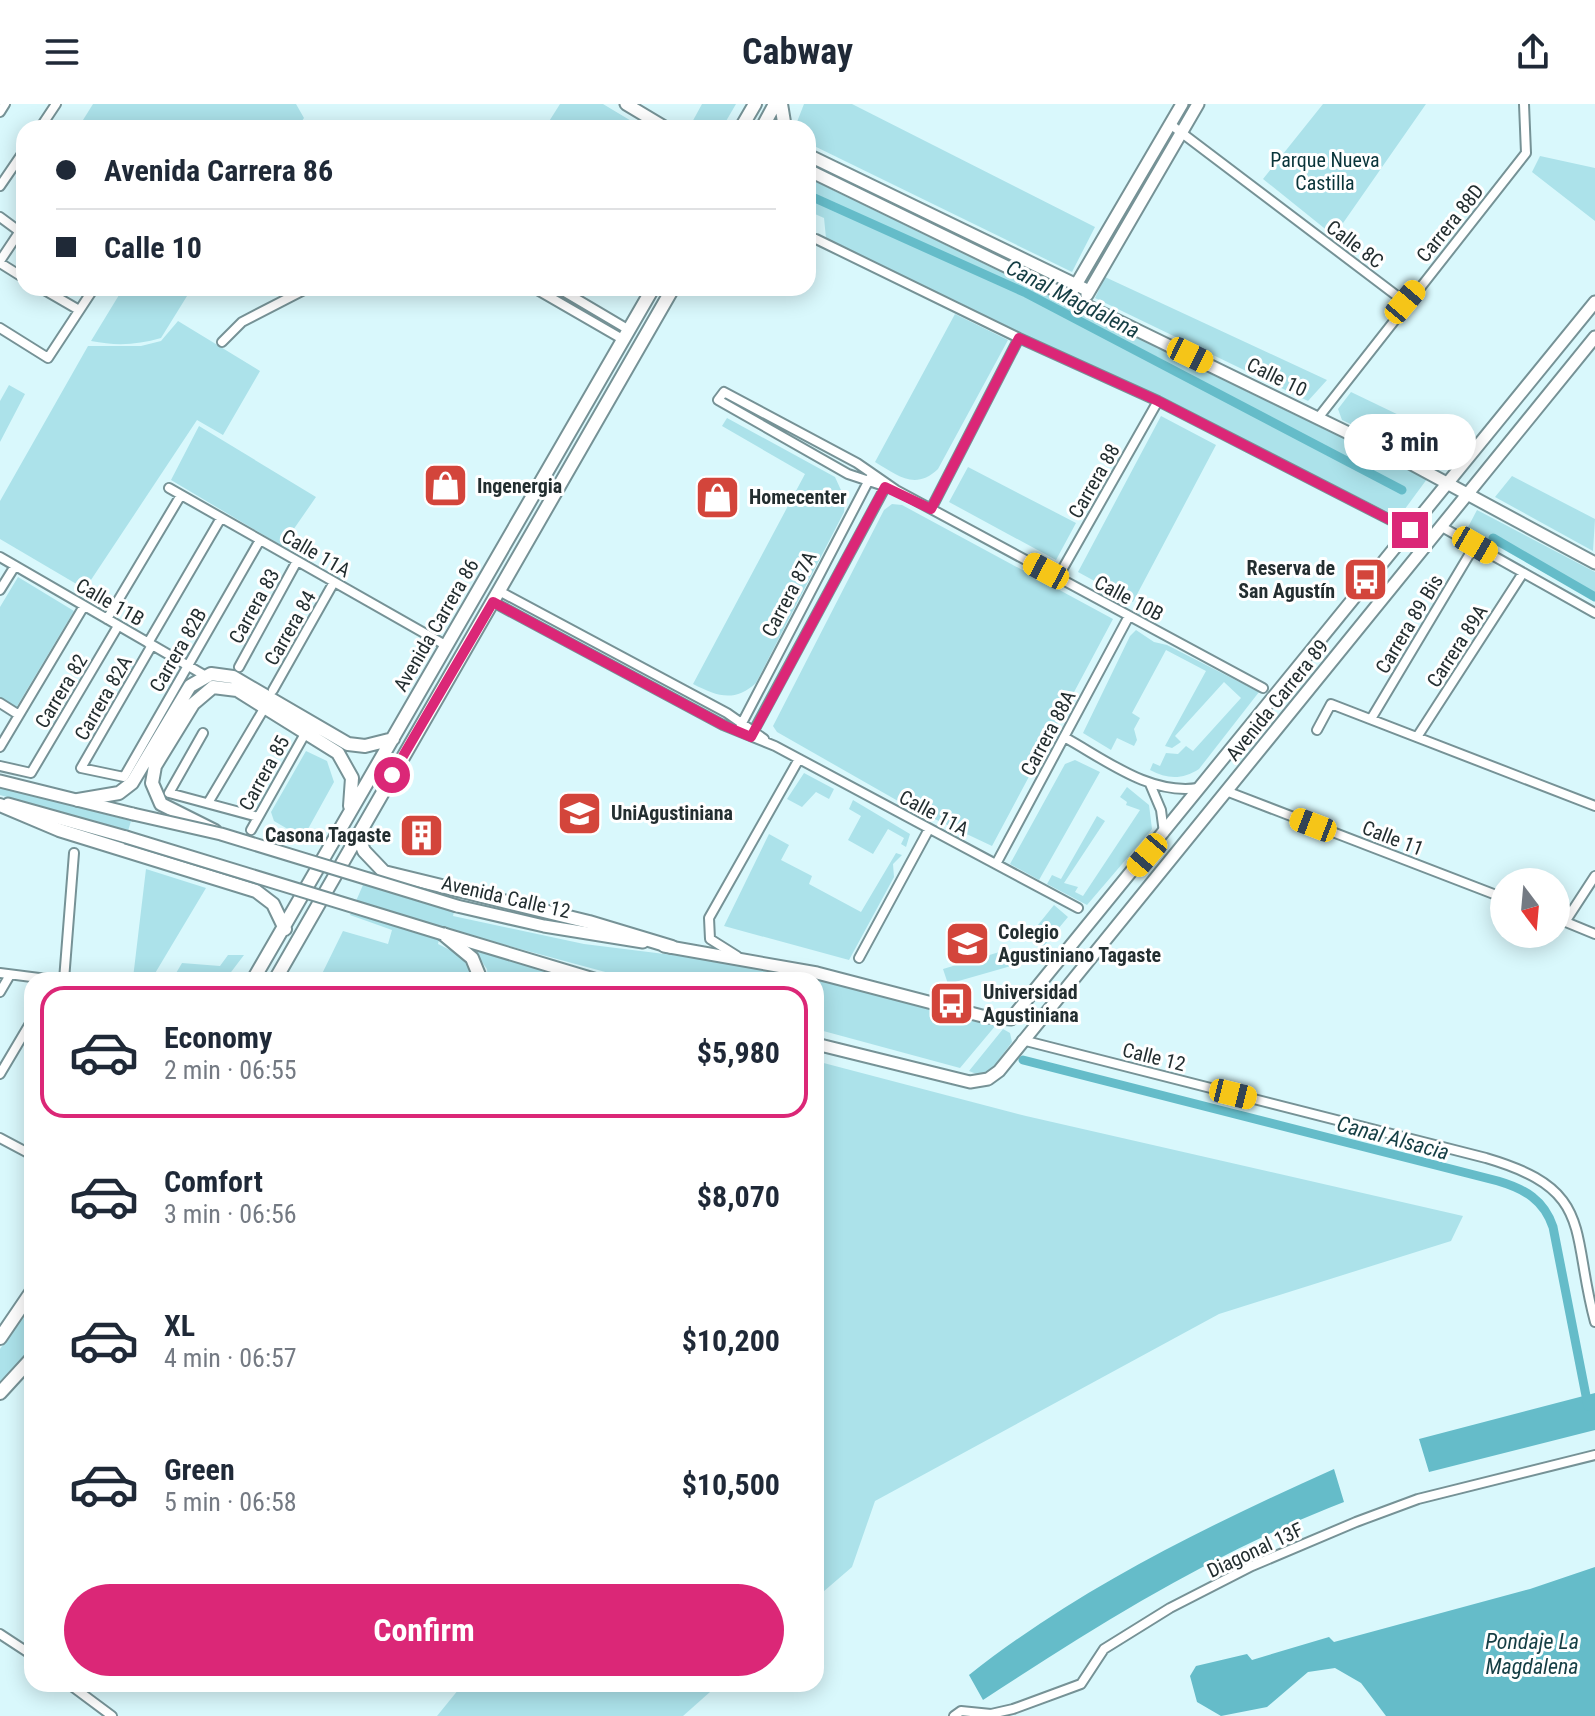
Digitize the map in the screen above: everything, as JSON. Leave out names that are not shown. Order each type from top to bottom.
[{"type":"main road","points":[[626,104],[653,120]]},
{"type":"main road","points":[[1073,290],[1182,104]]},
{"type":"main road","points":[[1086,297],[1198,104]]},
{"type":"main road","name":"Calle 10","points":[[816,159],[1448,483],[1595,563]]},
{"type":"main road","name":"Calle 10","points":[[816,174],[1073,290]]},
{"type":"main road","name":"Avenida Carrera 86","points":[[258,972],[649,296]]},
{"type":"main road","name":"Avenida Carrera 86","points":[[281,972],[668,296]]},
{"type":"main road","name":"Avenida Carrera 89","points":[[1011,1019],[1595,302]]},
{"type":"main road","name":"Avenida Carrera 89","points":[[824,1046],[959,1080],[983,1080],[999,1071],[1595,337]]},
{"type":"main road","points":[[78,800],[119,793],[132,783],[190,686],[204,675],[218,673],[233,677],[348,744],[365,746],[393,739]]},
{"type":"main road","points":[[221,834],[161,804],[152,783],[155,766],[205,690],[229,687],[338,753],[349,768],[352,789],[347,818]]},
{"type":"main road","name":"Avenida Calle 12","points":[[0,781],[221,834],[457,906],[553,928],[809,972]]},
{"type":"main road","points":[[0,803],[126,837],[570,972]]},
{"type":"main road","points":[[0,803],[59,830],[256,891],[273,904],[285,929]]},
{"type":"main road","points":[[358,836],[364,851],[384,872],[589,922],[672,947]]},
{"type":"main road","points":[[443,934],[472,958],[478,972]]},
{"type":"main road","points":[[284,972],[288,962]]},
{"type":"main road","name":"Avenida Calle 12","points":[[824,975],[986,1017],[1011,1019]]},
{"type":"main road","points":[[1011,1019],[1022,1040]]},
{"type":"main road","points":[[0,1338],[24,1303]]},
{"type":"main road","points":[[0,1393],[24,1367]]},
{"type":"street","points":[[0,112],[5,104]]},
{"type":"street","name":"Carrera 88D","points":[[1318,418],[1405,302],[1526,153],[1524,104]]},
{"type":"street","name":"Calle 8C","points":[[1170,124],[1405,302]]},
{"type":"street","points":[[0,186],[16,163]]},
{"type":"street","points":[[816,239],[1019,338],[1158,401],[1410,530]]},
{"type":"street","points":[[0,262],[16,241]]},
{"type":"street","points":[[55,296],[79,310]]},
{"type":"street","points":[[0,328],[48,358],[89,296]]},
{"type":"street","points":[[222,342],[242,322],[292,296]]},
{"type":"street","points":[[550,296],[627,335]]},
{"type":"street","points":[[570,296],[627,335]]},
{"type":"street","points":[[931,509],[1019,338]]},
{"type":"street","name":"Calle 10B","points":[[871,478],[848,474],[718,400],[724,392],[871,478],[1263,688]]},
{"type":"street","name":"Carrera 88","points":[[1058,577],[1158,401]]},
{"type":"street","name":"Carrera 87A","points":[[740,727],[871,478]]},
{"type":"street","name":"Carrera 87A","points":[[753,734],[886,485]]},
{"type":"street","name":"Calle 11A","points":[[169,488],[447,646]]},
{"type":"street","points":[[107,619],[181,495]]},
{"type":"street","name":"Carrera 82A","points":[[124,777],[81,768],[221,518]]},
{"type":"street","points":[[1442,527],[1595,613]]},
{"type":"street","name":"Carrera 82B","points":[[124,777],[260,540]]},
{"type":"street","name":"Carrera 89 Bis","points":[[1371,719],[1475,545]]},
{"type":"street","name":"Calle 11B","points":[[0,557],[204,675]]},
{"type":"street","name":"Carrera 83","points":[[239,667],[297,561]]},
{"type":"street","points":[[0,590],[15,566]]},
{"type":"street","name":"Carrera 89A","points":[[1417,737],[1523,573]]},
{"type":"street","name":"Carrera 84","points":[[273,690],[334,582]]},
{"type":"street","name":"Calle 11A","points":[[496,597],[1078,908]]},
{"type":"street","points":[[0,747],[84,606]]},
{"type":"street","name":"Carrera 88A","points":[[996,864],[1129,616]]},
{"type":"street","name":"Carrera 82","points":[[0,766],[31,773],[118,626]]},
{"type":"street","points":[[0,703],[19,715]]},
{"type":"street","points":[[1317,730],[1331,704],[1595,806]]},
{"type":"street","points":[[208,803],[265,707]]},
{"type":"street","name":"Carrera 85","points":[[251,830],[306,732]]},
{"type":"street","points":[[203,733],[169,793],[258,817]]},
{"type":"street","points":[[1064,737],[1150,784],[1173,790],[1200,788]]},
{"type":"street","points":[[741,958],[713,943],[707,930],[709,918],[799,759]]},
{"type":"street","points":[[1150,784],[1162,815],[1164,834]]},
{"type":"street","name":"Calle 11","points":[[1226,791],[1490,893]]},
{"type":"street","points":[[859,958],[929,829]]},
{"type":"street","points":[[65,972],[74,853]]},
{"type":"street","points":[[1570,907],[1595,876]]},
{"type":"street","points":[[1570,924],[1595,934]]},
{"type":"street","points":[[0,973],[24,977]]},
{"type":"street","points":[[0,992],[10,975]]},
{"type":"street","points":[[0,1074],[24,1034]]},
{"type":"street","name":"Calle 12","points":[[1022,1040],[1486,1158],[1536,1176],[1567,1202],[1574,1221],[1595,1322]]},
{"type":"street","points":[[0,1138],[24,1151]]},
{"type":"street","name":"Diagonal 13F","points":[[955,1715],[991,1714],[1013,1709],[1081,1684],[1104,1649],[1170,1608],[1252,1566],[1356,1522],[1418,1499],[1595,1455]]},
{"type":"street","points":[[0,1634],[24,1650]]},
{"type":"street","points":[[80,1692],[112,1716]]},
{"type":"green space","points":[[93,104],[296,104],[304,118],[303,120],[83,120]]},
{"type":"green space","points":[[560,104],[603,104],[630,120],[550,120]]},
{"type":"green space","points":[[702,104],[736,104],[727,120],[693,120]]},
{"type":"green space","points":[[804,104],[852,104],[1095,227],[1072,272],[816,147],[816,120],[798,120]]},
{"type":"green space","name":"Parque Nueva Castilla","points":[[1323,104],[1426,104],[1334,236],[1263,179]]},
{"type":"green space","points":[[1540,156],[1595,168],[1595,221],[1532,172]]},
{"type":"green space","points":[[816,182],[1427,479],[1399,517],[826,238],[824,218],[816,214]]},
{"type":"green space","points":[[1105,277],[1327,380],[1308,401],[1095,298]]},
{"type":"green space","points":[[118,296],[187,296],[161,338],[118,344],[91,341]]},
{"type":"green space","points":[[955,314],[1008,340],[938,469],[922,479],[906,479],[875,462]]},
{"type":"green space","points":[[178,321],[260,371],[223,435],[197,420],[85,589],[0,539],[0,501],[88,346],[141,346],[161,341]]},
{"type":"green space","points":[[9,385],[25,394],[0,442],[0,401]]},
{"type":"green space","points":[[1351,392],[1457,443],[1441,466],[1342,420],[1338,409]]},
{"type":"green space","points":[[1161,416],[1216,445],[1133,602],[1078,572]]},
{"type":"green space","points":[[727,418],[835,477],[845,499],[844,512],[756,683],[740,693],[725,696],[693,684],[805,474],[722,426]]},
{"type":"green space","points":[[199,426],[316,497],[282,546],[171,480]]},
{"type":"green space","points":[[968,467],[1076,523],[1056,560],[949,502]]},
{"type":"green space","points":[[1512,476],[1595,519],[1593,551],[1495,497]]},
{"type":"green space","points":[[892,504],[902,505],[1113,619],[992,846],[905,805],[777,732],[773,726],[884,510]]},
{"type":"green space","points":[[1477,510],[1595,572],[1595,601],[1467,529]]},
{"type":"green space","points":[[18,577],[74,611],[16,708],[0,698],[0,607]]},
{"type":"green space","points":[[1136,630],[1154,642],[1167,645],[1259,692],[1199,769],[1181,777],[1168,777],[1150,770],[1153,763],[1160,766],[1166,753],[1178,754],[1186,746],[1193,751],[1241,698],[1224,682],[1175,736],[1181,742],[1172,748],[1165,746],[1206,671],[1166,650],[1132,713],[1140,718],[1134,729],[1137,740],[1134,746],[1117,738],[1111,750],[1083,733],[1130,636]]},
{"type":"green space","points":[[306,751],[327,761],[334,782],[303,838],[274,821],[271,812]]},
{"type":"green space","points":[[1075,760],[1100,772],[1039,880],[1010,864],[1065,764]]},
{"type":"green space","points":[[804,773],[834,789],[829,799],[816,792],[802,807],[787,799]]},
{"type":"green space","points":[[0,787],[131,821],[128,831],[0,795]]},
{"type":"green space","points":[[1127,787],[1149,805],[1152,829],[1087,905],[1047,884],[1052,875],[1061,879],[1097,816],[1105,821],[1064,883],[1078,887],[1075,892],[1083,896],[1140,810],[1126,805],[1127,802],[1120,797]]},
{"type":"green space","points":[[853,800],[910,834],[906,847],[901,844],[904,838],[888,829],[873,854],[848,840],[861,816],[849,809]]},
{"type":"green space","points":[[769,834],[789,845],[781,860],[812,876],[809,884],[861,912],[896,853],[902,855],[893,864],[894,877],[849,960],[724,926]]},
{"type":"green space","points":[[146,869],[206,888],[156,972],[134,972]]},
{"type":"green space","points":[[369,871],[457,900],[453,916],[584,944],[761,966],[785,972],[605,972],[442,928],[438,944],[464,957],[471,972],[323,972],[343,931],[388,944],[392,930],[350,915]]},
{"type":"green space","points":[[1054,905],[1068,917],[1043,947],[1029,936]]},
{"type":"green space","points":[[473,950],[554,972],[487,972]]},
{"type":"green space","points":[[1006,950],[1011,966],[948,984],[943,969]]},
{"type":"green space","points":[[228,955],[244,955],[231,972],[177,972],[182,963],[220,966]]},
{"type":"green space","points":[[824,982],[996,1025],[960,1068],[824,1031]]},
{"type":"green space","points":[[1003,1029],[1010,1033],[1012,1042],[992,1069],[979,1075],[969,1071]]},
{"type":"green space","points":[[824,1063],[1026,1116],[1463,1216],[1451,1241],[1219,1314],[875,1501],[852,1567],[824,1591]]},
{"type":"green space","points":[[24,1315],[24,1357],[0,1387],[0,1349]]},
{"type":"green space","points":[[456,1692],[710,1692],[683,1716],[437,1716]]},
{"type":"water","points":[[1595,1393],[1595,1430],[1429,1472],[1419,1439]]},
{"type":"water","points":[[1334,1469],[1344,1502],[1249,1543],[1158,1591],[983,1700],[969,1675],[1055,1614],[1192,1536]]},
{"type":"water","name":"Pondaje La Magdalena","points":[[1595,1567],[1595,1716],[1386,1716],[1361,1683],[1335,1668],[1308,1672],[1267,1707],[1221,1716],[1197,1702],[1190,1676],[1196,1666],[1247,1654],[1252,1660],[1329,1637],[1334,1642],[1530,1589]]},
{"type":"waterway","name":"Canal Magdalena","points":[[816,199],[1026,293],[1402,490]]},
{"type":"waterway","name":"Canal Magdalena","points":[[1493,538],[1595,597]]},
{"type":"waterway","name":"Canal Alsacia","points":[[1023,1060],[1498,1181],[1525,1192],[1539,1203],[1553,1227],[1588,1406]]},
{"type":"place","name":"Ingenergia","points":[[446,486]]},
{"type":"place","name":"Homecenter","points":[[718,497]]},
{"type":"place","name":"Reserva de San Agustín","points":[[1366,580]]},
{"type":"place","name":"UniAgustiniana","points":[[580,813]]},
{"type":"place","name":"Casona Tagaste","points":[[422,835]]},
{"type":"place","name":"Colegio Agustiniano Tagaste","points":[[967,943]]},
{"type":"place","name":"Universidad Agustiniana","points":[[952,1004]]},
{"type":"route","points":[[392,775],[493,602],[751,737],[885,487],[931,509],[1019,338],[1158,401],[1410,530]]}]
